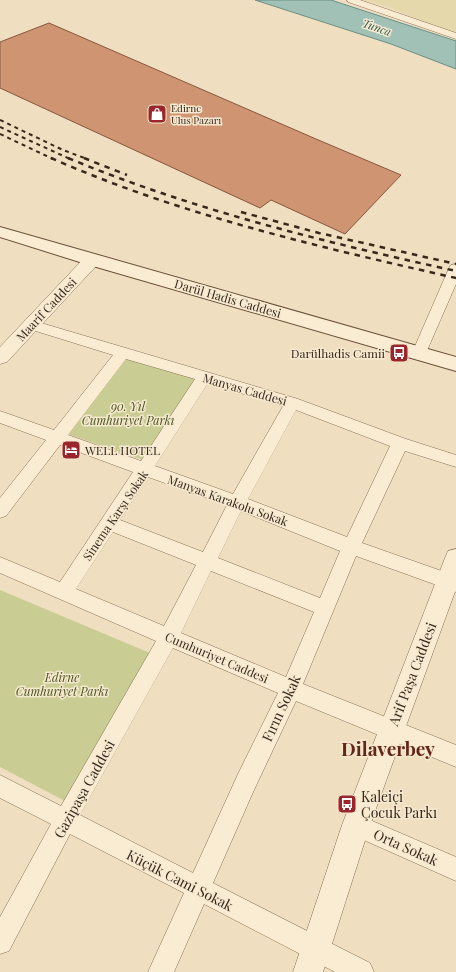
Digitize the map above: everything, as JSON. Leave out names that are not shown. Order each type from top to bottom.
[{"type":"main road","name":"Darül Hadis Caddesi","points":[[0,232],[92,260],[456,364]]},
{"type":"street","points":[[351,0],[456,36]]},
{"type":"street","name":"Maarif Caddesi","points":[[0,358],[92,260]]},
{"type":"street","points":[[419,353],[456,268]]},
{"type":"street","name":"Manyas Caddesi","points":[[31,325],[292,403],[400,444],[456,461]]},
{"type":"street","points":[[0,511],[122,353]]},
{"type":"street","name":"Sinema Karşı Sokak","points":[[64,592],[204,377]]},
{"type":"street","name":"Gazipaşa Caddesi","points":[[0,942],[65,821],[169,636],[237,502],[292,403]]},
{"type":"street","name":"Manyas Karakolu Sokak","points":[[0,417],[237,502],[351,547],[453,574]]},
{"type":"street","name":"Fırın Sokak","points":[[161,972],[246,782],[291,689],[351,547],[400,444]]},
{"type":"street","points":[[109,523],[325,608]]},
{"type":"street","name":"Cumhuriyet Caddesi","points":[[0,565],[291,689],[456,756]]},
{"type":"street","name":"Arif Paşa Caddesi","points":[[312,961],[356,825],[391,730],[453,574]]},
{"type":"street","name":"Küçük Cami Sokak","points":[[0,786],[198,889],[312,961],[361,972]]},
{"type":"street","name":"Orta Sokak","points":[[356,825],[456,869]]},
{"type":"shaded area","points":[[365,0],[456,0],[456,32],[424,22],[396,10]]},
{"type":"green space","name":"90. Yıl Cumhuriyet Parkı","points":[[123,356],[197,380],[143,460],[65,433]]},
{"type":"green space","name":"Edirne Cumhuriyet Parkı","points":[[0,590],[150,653],[65,801],[0,767]]},
{"type":"water","name":"Tunca","points":[[255,0],[331,0],[456,41],[456,69],[391,44]]},
{"type":"building","name":"Edirne Ulus Pazarı","points":[[49,23],[401,175],[345,234],[271,200],[260,208],[0,88],[0,42]]},
{"type":"railway","points":[[0,120],[63,150],[87,159]]},
{"type":"railway","points":[[0,127],[70,159]]},
{"type":"railway","points":[[0,134],[53,159]]},
{"type":"railway","points":[[51,158],[149,196],[250,228],[456,278]]},
{"type":"railway","points":[[68,158],[163,194],[259,223],[456,271]]},
{"type":"railway","points":[[84,158],[127,175]]},
{"type":"railway","points":[[241,212],[319,233],[456,264]]},
{"type":"place","name":"Edirne Ulus Pazarı","points":[[157,114]]},
{"type":"place","name":"Darülhadis Camii","points":[[399,353]]},
{"type":"place","name":"WELL HOTEL","points":[[71,450]]},
{"type":"place","name":"Kaleiçi Çocuk Parkı","points":[[347,804]]},
{"type":"district","name":"Dilaverbey","points":[[388,748]]}]
